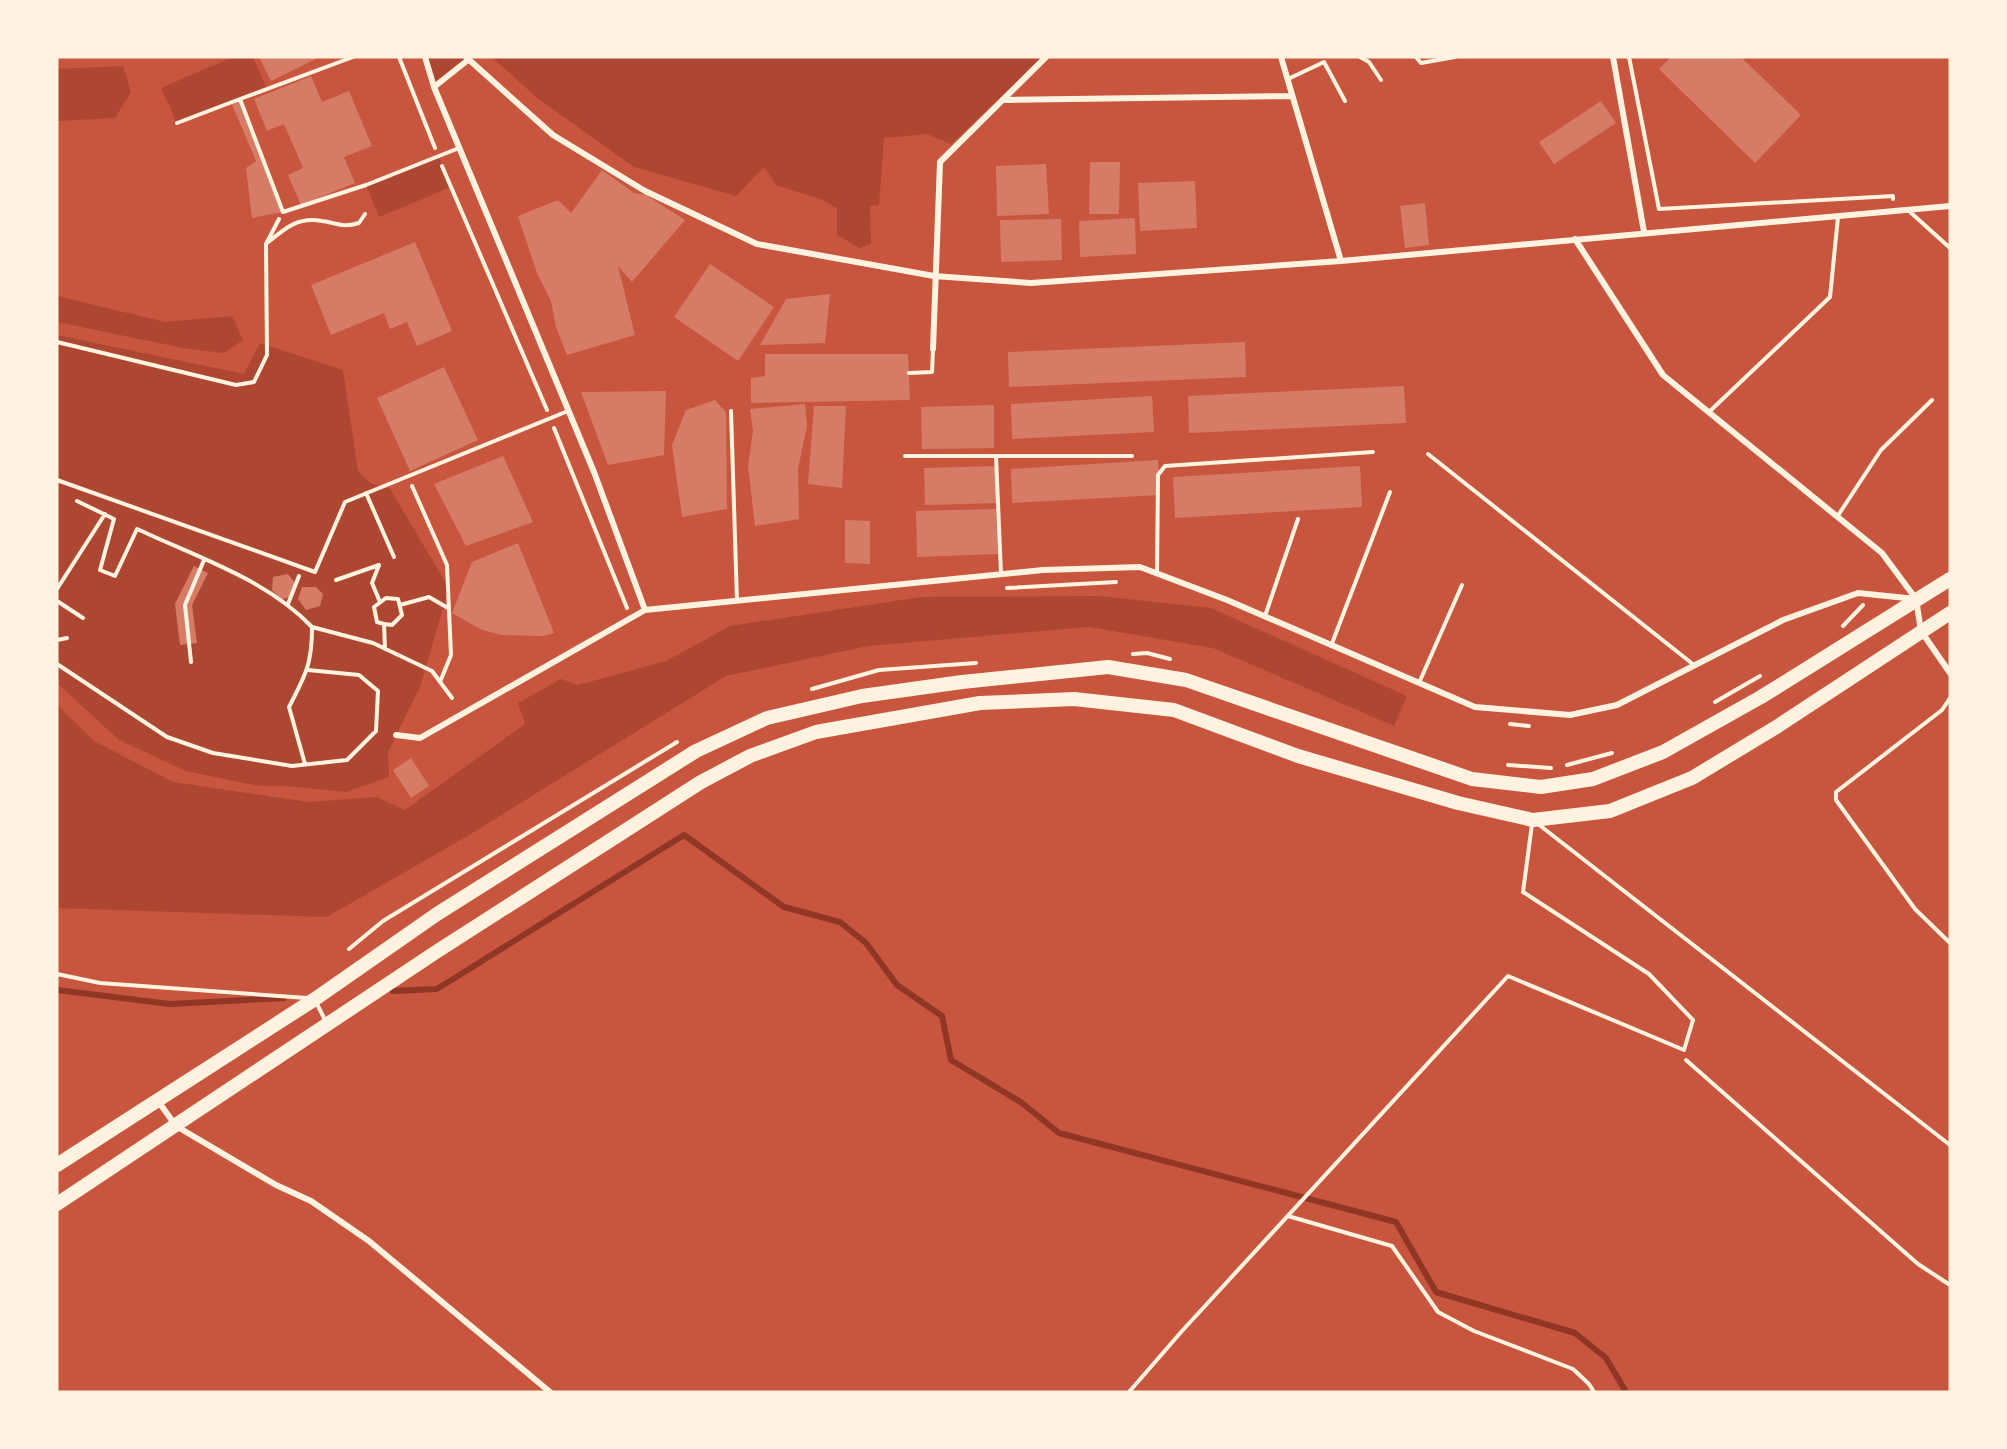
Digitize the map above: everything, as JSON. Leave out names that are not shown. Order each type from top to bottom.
[{"type":"main road","points":[[57,1165],[315,999],[437,914],[686,758],[767,718],[895,691],[1108,668],[1186,680],[1306,724],[1472,779],[1541,787],[1593,779],[1663,752],[1761,697],[1950,579]]},
{"type":"main road","points":[[57,1204],[514,902],[701,782],[750,756],[816,732],[980,704],[1074,699],[1174,710],[1298,756],[1458,803],[1533,820],[1610,811],[1692,778],[1778,726],[1950,613]]},
{"type":"street","points":[[425,57],[434,87],[569,411],[645,610]]},
{"type":"street","points":[[933,349],[940,162],[1046,57]]},
{"type":"street","points":[[1281,57],[1341,261]]},
{"type":"street","points":[[1613,57],[1644,232]]},
{"type":"street","points":[[434,87],[467,58],[553,135],[645,191],[757,244],[934,276],[1031,284],[1341,261],[1644,232],[1707,230],[1950,207]]},
{"type":"street","points":[[1004,100],[1292,96]]},
{"type":"street","points":[[1575,239],[1663,375],[1882,553],[1916,599],[1920,631],[1950,674]]},
{"type":"street","points":[[396,735],[420,738],[645,610],[1043,570],[1140,567],[1265,617],[1475,707],[1570,715],[1617,705],[1783,620],[1858,593],[1916,599]]},
{"type":"street","points":[[158,1100],[177,1126],[276,1185],[311,1201],[369,1241],[550,1392]]},
{"type":"lane","points":[[177,123],[352,57]]},
{"type":"lane","points":[[1288,78],[1324,62],[1345,101]]},
{"type":"lane","points":[[240,99],[283,212],[366,185],[459,148]]},
{"type":"lane","points":[[1908,211],[1950,248]]},
{"type":"lane","points":[[1709,412],[1830,297],[1838,217]]},
{"type":"lane","points":[[909,373],[933,372],[933,349]]},
{"type":"lane","points":[[1838,517],[1881,450],[1932,400]]},
{"type":"lane","points":[[57,480],[315,572],[343,504],[569,411]]},
{"type":"lane","points":[[731,411],[737,601]]},
{"type":"lane","points":[[1157,574],[1158,475],[1165,466],[1373,452]]},
{"type":"lane","points":[[1428,454],[1694,665]]},
{"type":"lane","points":[[905,456],[1132,456]]},
{"type":"lane","points":[[996,456],[1001,574]]},
{"type":"lane","points":[[1331,646],[1390,492]]},
{"type":"lane","points":[[366,493],[394,557]]},
{"type":"lane","points":[[1265,617],[1298,519]]},
{"type":"lane","points":[[1418,683],[1462,585]]},
{"type":"lane","points":[[1950,698],[1942,710],[1836,792],[1836,800],[1915,909],[1950,943]]},
{"type":"lane","points":[[1533,820],[1950,1145]]},
{"type":"lane","points":[[1129,1392],[1508,976],[1684,1050],[1693,1020],[1648,974],[1523,892],[1533,820]]},
{"type":"lane","points":[[57,974],[100,983],[315,999],[328,1025]]},
{"type":"lane","points":[[1288,1216],[1392,1246],[1438,1312],[1474,1331],[1573,1369],[1590,1384],[1594,1392]]},
{"type":"path","points":[[399,57],[438,156],[628,608]]},
{"type":"path","points":[[1360,57],[1369,62],[1381,80]]},
{"type":"path","points":[[1416,57],[1421,63],[1455,57]]},
{"type":"path","points":[[1629,57],[1659,208],[1893,196],[1894,212]]},
{"type":"path","points":[[57,342],[236,385],[254,382],[267,355],[266,244],[283,212]]},
{"type":"path","points":[[266,244],[289,225],[306,219],[324,221],[339,227],[359,223],[365,214]]},
{"type":"path","points":[[408,478],[447,565],[451,655],[440,682]]},
{"type":"path","points":[[67,496],[114,519],[100,570],[115,576],[137,530],[235,573],[288,604],[312,627],[385,649],[432,671],[452,698]]},
{"type":"path","points":[[57,589],[105,514]]},
{"type":"path","points":[[191,662],[185,605],[204,560]]},
{"type":"path","points":[[336,580],[379,565],[372,583],[381,602]]},
{"type":"path","points":[[288,604],[297,582]]},
{"type":"path","points":[[1837,632],[1875,595]]},
{"type":"path","points":[[400,605],[429,597],[448,608]]},
{"type":"path","points":[[386,598],[398,599],[400,605],[402,615],[392,625],[377,622],[374,607],[386,598]]},
{"type":"path","points":[[57,601],[83,618]]},
{"type":"path","points":[[384,624],[385,649]]},
{"type":"path","points":[[305,764],[289,706],[308,670],[312,657],[312,627]]},
{"type":"path","points":[[57,640],[67,638]]},
{"type":"path","points":[[1126,654],[1147,653],[1178,662]]},
{"type":"path","points":[[802,692],[879,670],[981,662]]},
{"type":"path","points":[[57,664],[167,737],[213,753],[285,765],[346,760],[376,731],[378,691],[359,675],[308,670]]},
{"type":"path","points":[[1713,703],[1765,674]]},
{"type":"path","points":[[349,949],[383,921],[685,739]]},
{"type":"path","points":[[1566,766],[1619,750]]},
{"type":"path","points":[[1503,765],[1555,769]]},
{"type":"path","points":[[1683,1057],[1918,1264],[1950,1285]]},
{"type":"shaded area","points":[[233,57],[253,57],[266,87],[177,123],[161,88]]},
{"type":"shaded area","points":[[425,57],[465,57],[468,60],[434,87]]},
{"type":"shaded area","points":[[492,57],[1044,57],[951,144],[927,134],[884,138],[879,205],[870,206],[871,244],[860,248],[837,235],[837,208],[820,199],[776,185],[764,167],[736,196],[634,167],[537,98]]},
{"type":"shaded area","points":[[123,66],[131,92],[115,118],[57,121],[57,69]]},
{"type":"shaded area","points":[[438,156],[451,187],[379,217],[366,185]]},
{"type":"shaded area","points":[[57,296],[165,322],[232,316],[243,340],[224,353],[188,349],[57,322]]},
{"type":"shaded area","points":[[57,335],[244,374],[260,343],[343,370],[358,471],[370,483],[390,489],[449,588],[420,687],[388,752],[389,777],[346,792],[286,786],[258,786],[186,771],[119,740],[57,683]]},
{"type":"shaded area","points":[[1099,596],[1211,608],[1407,696],[1394,726],[1213,648],[1089,627],[868,646],[726,676],[469,835],[327,917],[57,908],[57,705],[94,741],[173,782],[309,802],[377,797],[405,810],[525,724],[518,703],[561,679],[578,685],[666,661],[730,626],[921,597]]},
{"type":"building","points":[[259,57],[320,57],[271,81]]},
{"type":"building","points":[[1671,57],[1741,57],[1801,115],[1755,163],[1659,69]]},
{"type":"building","points":[[311,76],[322,102],[349,91],[372,146],[344,157],[355,183],[301,205],[288,175],[303,168],[284,124],[267,131],[254,99]]},
{"type":"building","points":[[240,99],[283,212],[252,218],[246,168],[256,161],[231,102]]},
{"type":"building","points":[[1601,101],[1616,123],[1554,164],[1539,142]]},
{"type":"building","points":[[1090,162],[1120,162],[1119,214],[1089,214]]},
{"type":"building","points":[[1046,164],[1049,214],[997,216],[996,166]]},
{"type":"building","points":[[602,170],[634,193],[646,195],[685,220],[632,282],[618,266],[635,335],[567,355],[556,327],[551,301],[537,273],[518,216],[558,200],[571,213]]},
{"type":"building","points":[[1195,181],[1197,228],[1140,231],[1138,183]]},
{"type":"building","points":[[1425,203],[1429,245],[1405,248],[1400,206]]},
{"type":"building","points":[[1135,218],[1136,254],[1080,257],[1079,221]]},
{"type":"building","points":[[1061,219],[1062,260],[1001,262],[1000,220]]},
{"type":"building","points":[[415,242],[452,331],[417,346],[407,322],[390,329],[384,313],[331,335],[311,285]]},
{"type":"building","points":[[710,264],[774,307],[738,361],[674,317]]},
{"type":"building","points":[[830,294],[825,343],[760,345],[786,299]]},
{"type":"building","points":[[1245,342],[1246,377],[1009,387],[1008,352]]},
{"type":"building","points":[[765,354],[908,354],[910,400],[751,403],[751,378],[765,376]]},
{"type":"building","points":[[444,367],[478,440],[410,471],[377,398]]},
{"type":"building","points":[[1404,386],[1406,423],[1189,433],[1188,396]]},
{"type":"building","points":[[666,391],[664,455],[608,465],[581,392]]},
{"type":"building","points":[[1152,396],[1154,432],[1012,439],[1011,404]]},
{"type":"building","points":[[715,400],[726,412],[727,509],[682,517],[672,445],[686,410]]},
{"type":"building","points":[[805,404],[807,426],[798,469],[799,519],[755,526],[748,466],[753,431],[750,409]]},
{"type":"building","points":[[994,405],[994,448],[922,449],[921,407]]},
{"type":"building","points":[[814,406],[846,406],[842,488],[808,484]]},
{"type":"building","points":[[503,456],[533,522],[466,546],[434,484]]},
{"type":"building","points":[[1158,460],[1160,495],[1012,503],[1011,469]]},
{"type":"building","points":[[997,466],[998,503],[925,505],[924,468]]},
{"type":"building","points":[[1360,466],[1362,507],[1175,518],[1173,477]]},
{"type":"building","points":[[996,509],[998,554],[917,557],[916,511]]},
{"type":"building","points":[[845,520],[870,521],[870,564],[845,563]]},
{"type":"building","points":[[518,543],[554,633],[544,636],[502,635],[482,630],[452,613],[472,562]]},
{"type":"building","points":[[194,566],[208,573],[192,605],[197,643],[180,645],[175,604]]},
{"type":"building","points":[[288,574],[296,584],[292,596],[281,600],[272,590],[273,577]]},
{"type":"building","points":[[302,587],[316,587],[323,594],[320,606],[306,610],[298,599]]},
{"type":"building","points":[[411,758],[429,786],[411,798],[393,770]]},
{"type":"waterway","points":[[393,991],[437,989],[684,835],[784,907],[840,922],[866,943],[897,985],[942,1016],[951,1060],[1022,1103],[1059,1133],[1396,1222],[1436,1292],[1575,1333],[1606,1358],[1626,1392]]},
{"type":"waterway","points":[[57,990],[170,1004],[284,998]]}]
